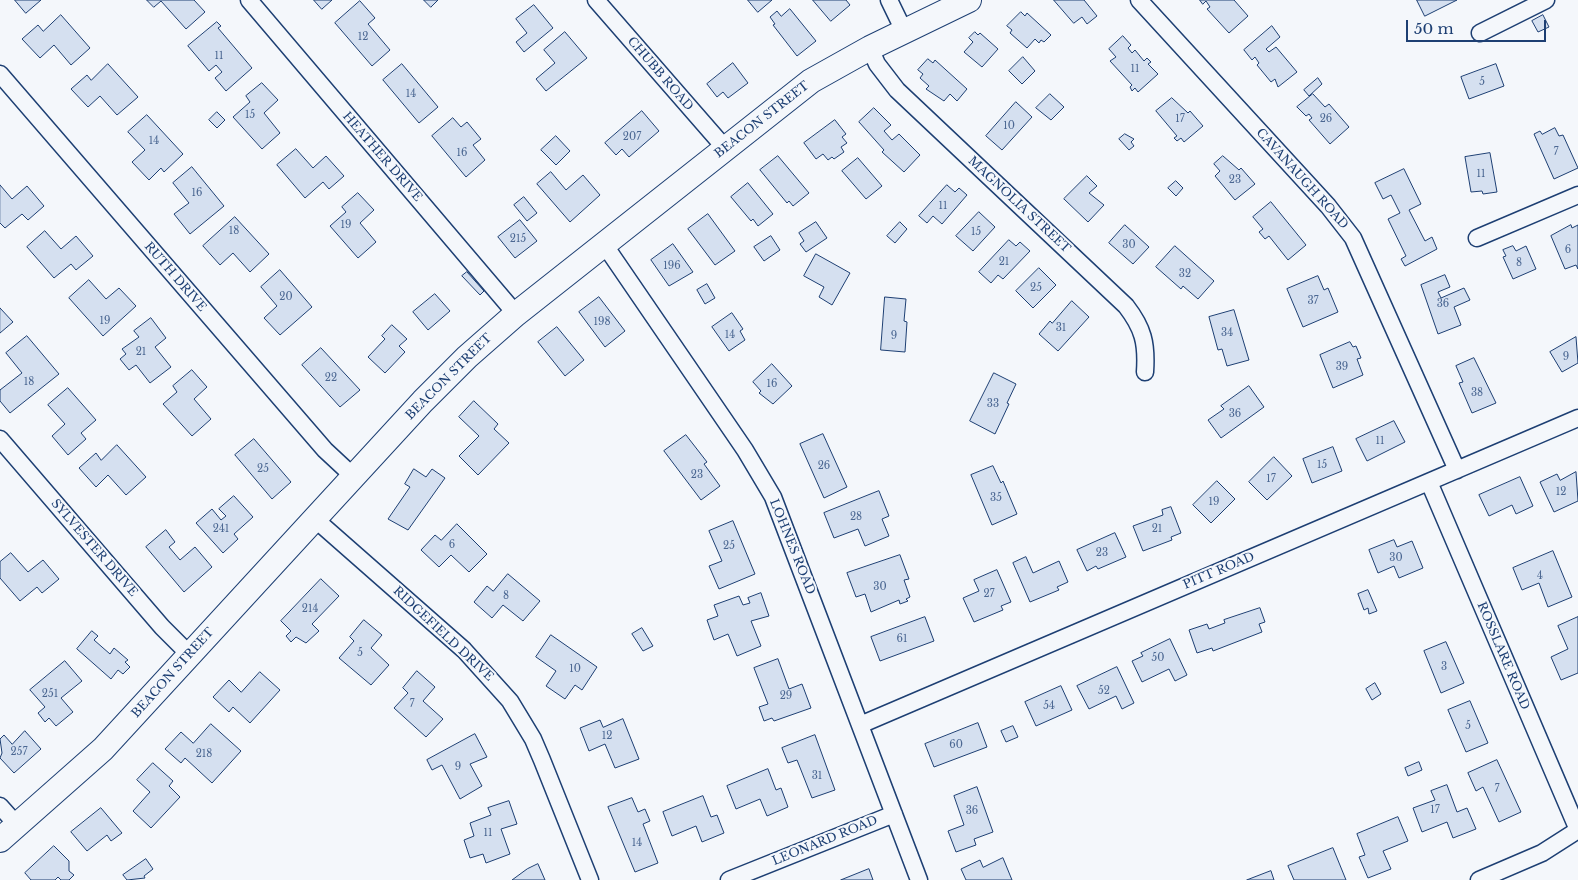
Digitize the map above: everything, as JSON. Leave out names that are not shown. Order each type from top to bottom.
[{"type":"street","name":"HEATHER DRIVE","points":[[248,0],[516,314]]},
{"type":"street","name":"CHUBB ROAD","points":[[596,0],[725,148]]},
{"type":"street","points":[[888,0],[904,31]]},
{"type":"street","name":"BEACON STREET","points":[[9,832],[90,762],[444,380],[516,314],[811,81],[870,48],[969,0]]},
{"type":"street","name":"CAVANAUGH ROAD","points":[[1139,0],[1328,206],[1353,238],[1457,470]]},
{"type":"street","points":[[1480,33],[1546,0]]},
{"type":"street","name":"MAGNOLIA STREET","points":[[870,48],[886,77],[898,90],[1126,306],[1142,329],[1145,343],[1145,372]]},
{"type":"street","name":"RUTH DRIVE","points":[[0,74],[325,450],[354,476]]},
{"type":"street","points":[[1477,238],[1578,195]]},
{"type":"street","name":"LOHNES ROAD","points":[[604,244],[760,474],[784,521],[919,880]]},
{"type":"street","name":"PITT ROAD","points":[[860,725],[1578,418]]},
{"type":"street","name":"SYLVESTER DRIVE","points":[[0,439],[162,628],[190,654]]},
{"type":"street","name":"ROSSLARE ROAD","points":[[1429,482],[1578,830]]},
{"type":"street","name":"RIDGEFIELD DRIVE","points":[[315,519],[464,650],[510,701],[533,739],[590,880]]},
{"type":"street","points":[[0,806],[9,832]]},
{"type":"street","name":"LEONARD ROAD","points":[[729,880],[894,814]]},
{"type":"street","points":[[1479,880],[1542,853],[1578,830]]},
{"type":"building","points":[[15,0],[41,0],[26,13]]},
{"type":"building","points":[[147,0],[194,0],[205,12],[186,29],[161,1],[154,7]]},
{"type":"building","points":[[314,0],[332,0],[322,9]]},
{"type":"building","points":[[424,0],[438,0],[431,7]]},
{"type":"building","points":[[748,0],[772,0],[758,12]]},
{"type":"building","points":[[813,0],[846,0],[850,5],[831,21]]},
{"type":"building","points":[[1054,0],[1084,0],[1097,16],[1087,24],[1082,17],[1074,23]]},
{"type":"building","points":[[1200,0],[1234,0],[1248,16],[1229,33],[1207,9],[1210,7],[1206,1],[1203,4]]},
{"type":"building","points":[[1417,0],[1457,0],[1425,16]]},
{"type":"building","points":[[360,1],[375,18],[368,24],[390,50],[372,66],[335,23]]},
{"type":"building","points":[[534,5],[553,28],[524,52],[516,42],[527,33],[516,19]]},
{"type":"building","points":[[790,9],[816,41],[797,56],[773,25],[775,24],[770,17],[777,11],[781,16]]},
{"type":"building","points":[[1021,12],[1025,16],[1027,13],[1051,35],[1044,42],[1041,40],[1039,43],[1035,39],[1027,48],[1010,33],[1012,30],[1007,26]]},
{"type":"building","points":[[61,15],[90,48],[71,65],[54,45],[40,58],[22,39],[38,25],[43,31]]},
{"type":"building","points":[[1543,15],[1549,27],[1538,32],[1532,21]]},
{"type":"building","points":[[217,22],[221,26],[218,28],[252,68],[226,91],[215,78],[222,72],[216,65],[209,71],[188,46]]},
{"type":"building","points":[[1272,26],[1280,37],[1266,49],[1269,52],[1276,47],[1297,72],[1278,87],[1275,79],[1271,82],[1257,65],[1259,63],[1255,57],[1252,60],[1244,50]]},
{"type":"building","points":[[565,32],[587,58],[546,91],[536,79],[555,63],[544,50]]},
{"type":"building","points":[[975,32],[978,35],[980,33],[998,49],[982,67],[964,52],[973,42],[969,38]]},
{"type":"building","points":[[1123,36],[1131,45],[1128,48],[1132,53],[1135,50],[1144,61],[1147,58],[1151,62],[1148,64],[1158,74],[1138,92],[1135,88],[1132,91],[1130,87],[1132,85],[1110,61],[1116,57],[1109,49]]},
{"type":"building","points":[[1023,57],[1035,71],[1022,84],[1009,71]]},
{"type":"building","points":[[928,59],[933,63],[935,60],[967,89],[957,101],[950,94],[944,101],[926,89],[929,86],[920,78],[923,74],[918,70]]},
{"type":"building","points":[[733,63],[748,83],[728,98],[723,92],[717,97],[707,84]]},
{"type":"building","points":[[108,64],[138,97],[117,115],[100,96],[88,107],[71,89],[87,75],[91,80]]},
{"type":"building","points":[[402,64],[438,107],[419,123],[383,80]]},
{"type":"building","points":[[1496,64],[1504,86],[1469,99],[1461,77]]},
{"type":"building","points":[[1318,78],[1322,84],[1309,96],[1304,90]]},
{"type":"building","points":[[262,83],[278,100],[264,113],[280,133],[262,149],[233,117],[250,102],[246,96]]},
{"type":"building","points":[[1050,94],[1064,107],[1051,120],[1036,108]]},
{"type":"building","points":[[1313,94],[1325,107],[1329,104],[1349,127],[1330,144],[1309,120],[1312,118],[1309,114],[1306,116],[1297,107]]},
{"type":"building","points":[[1172,98],[1188,113],[1190,111],[1203,126],[1184,142],[1181,138],[1177,141],[1174,138],[1177,136],[1156,111]]},
{"type":"building","points":[[1016,102],[1032,117],[1002,150],[986,136]]},
{"type":"building","points":[[874,108],[891,125],[884,131],[892,140],[899,134],[920,155],[904,172],[882,152],[884,150],[859,122]]},
{"type":"building","points":[[642,111],[659,131],[629,157],[622,149],[616,155],[605,143]]},
{"type":"building","points":[[217,112],[225,120],[217,128],[209,120]]},
{"type":"building","points":[[147,115],[183,154],[164,172],[161,168],[149,180],[132,162],[145,150],[128,132]]},
{"type":"building","points":[[453,118],[461,127],[467,122],[481,139],[473,145],[485,160],[466,177],[432,136]]},
{"type":"building","points":[[835,120],[846,134],[842,137],[847,143],[841,147],[844,152],[834,159],[832,157],[828,160],[823,154],[816,159],[804,143]]},
{"type":"building","points":[[1555,128],[1559,136],[1563,135],[1578,168],[1554,179],[1534,134],[1540,131],[1542,134]]},
{"type":"building","points":[[1125,134],[1134,139],[1131,142],[1134,146],[1129,150],[1119,139]]},
{"type":"building","points":[[556,136],[570,151],[556,165],[541,150]]},
{"type":"building","points":[[296,149],[313,168],[326,156],[344,176],[329,189],[323,182],[305,198],[277,165]]},
{"type":"building","points":[[1490,153],[1497,192],[1483,194],[1482,191],[1471,192],[1465,157]]},
{"type":"building","points":[[778,156],[809,193],[793,206],[789,201],[787,203],[760,170]]},
{"type":"building","points":[[1223,156],[1239,170],[1241,168],[1255,184],[1235,200],[1215,176],[1220,171],[1214,164]]},
{"type":"building","points":[[858,158],[882,186],[866,199],[842,171]]},
{"type":"building","points":[[192,167],[224,206],[190,234],[174,214],[189,203],[173,183]]},
{"type":"building","points":[[1404,169],[1421,204],[1409,210],[1425,241],[1432,237],[1437,249],[1405,266],[1401,259],[1406,256],[1388,219],[1400,213],[1391,195],[1383,199],[1375,183]]},
{"type":"building","points":[[551,172],[566,190],[583,175],[600,195],[570,222],[537,184]]},
{"type":"building","points":[[1087,176],[1097,186],[1089,193],[1104,205],[1088,222],[1064,199]]},
{"type":"building","points":[[1176,181],[1183,188],[1176,196],[1168,188]]},
{"type":"building","points":[[748,183],[773,214],[758,226],[753,219],[751,221],[731,197]]},
{"type":"building","points":[[0,185],[12,199],[27,186],[44,206],[28,220],[22,214],[5,228],[0,223]]},
{"type":"building","points":[[947,185],[955,192],[959,188],[967,195],[942,224],[933,216],[927,223],[919,216]]},
{"type":"building","points":[[358,193],[374,210],[360,223],[376,242],[358,258],[330,226],[346,212],[342,207]]},
{"type":"building","points":[[524,197],[537,213],[527,221],[514,205]]},
{"type":"building","points":[[1271,202],[1306,245],[1288,260],[1269,236],[1265,239],[1259,232],[1263,229],[1253,217]]},
{"type":"building","points":[[979,212],[995,227],[973,251],[956,236]]},
{"type":"building","points":[[708,214],[735,251],[715,265],[688,229]]},
{"type":"building","points":[[235,217],[269,254],[250,272],[233,253],[220,265],[203,246]]},
{"type":"building","points":[[520,220],[537,241],[515,258],[498,237]]},
{"type":"building","points":[[816,222],[827,238],[806,252],[800,244],[804,241],[799,233]]},
{"type":"building","points":[[900,222],[907,229],[895,243],[887,236]]},
{"type":"building","points":[[1125,225],[1149,247],[1133,264],[1109,243]]},
{"type":"building","points":[[1571,225],[1572,228],[1578,225],[1578,269],[1576,265],[1565,269],[1551,236]]},
{"type":"building","points":[[45,231],[61,249],[76,236],[93,256],[76,270],[71,264],[54,278],[27,247]]},
{"type":"building","points":[[771,236],[780,250],[764,261],[754,247]]},
{"type":"building","points":[[1009,240],[1016,246],[1020,242],[1030,251],[1003,279],[998,275],[991,283],[979,272]]},
{"type":"building","points":[[673,244],[693,272],[669,286],[651,260]]},
{"type":"building","points":[[1175,246],[1214,281],[1198,299],[1183,286],[1181,289],[1156,267]]},
{"type":"building","points":[[1513,246],[1516,251],[1526,246],[1536,269],[1513,279],[1503,257],[1506,256],[1503,250]]},
{"type":"building","points":[[816,254],[850,273],[832,305],[819,297],[824,287],[804,276]]},
{"type":"building","points":[[1039,268],[1056,285],[1033,308],[1016,291]]},
{"type":"building","points":[[280,270],[312,307],[280,335],[264,318],[277,306],[261,287]]},
{"type":"building","points":[[467,272],[484,291],[480,295],[462,276]]},
{"type":"building","points":[[1445,275],[1450,287],[1438,292],[1441,298],[1464,288],[1470,300],[1454,307],[1461,325],[1438,334],[1421,285]]},
{"type":"building","points":[[1318,276],[1324,290],[1328,288],[1338,312],[1303,327],[1287,289]]},
{"type":"building","points":[[89,280],[106,299],[119,288],[136,306],[103,336],[69,298]]},
{"type":"building","points":[[707,284],[715,298],[705,304],[697,290]]},
{"type":"building","points":[[435,294],[450,311],[428,330],[413,312]]},
{"type":"building","points":[[599,297],[625,331],[605,347],[579,312]]},
{"type":"building","points":[[885,297],[906,299],[904,321],[907,322],[905,352],[881,350]]},
{"type":"building","points":[[1072,301],[1089,317],[1058,351],[1039,334]]},
{"type":"building","points":[[0,308],[13,322],[0,333]]},
{"type":"building","points":[[1234,310],[1249,360],[1227,366],[1222,349],[1218,350],[1209,317]]},
{"type":"building","points":[[732,313],[743,329],[740,331],[745,340],[729,351],[712,327]]},
{"type":"building","points":[[151,318],[166,338],[155,347],[171,367],[150,383],[136,365],[129,370],[120,359],[126,354],[122,349],[139,337],[134,331]]},
{"type":"building","points":[[392,325],[407,339],[399,346],[405,352],[385,373],[368,357],[385,339],[382,336]]},
{"type":"building","points":[[557,327],[584,360],[565,376],[538,342]]},
{"type":"building","points":[[27,336],[59,374],[10,413],[0,401],[0,390],[22,373],[6,353]]},
{"type":"building","points":[[1576,337],[1578,363],[1562,372],[1550,352]]},
{"type":"building","points":[[1350,342],[1353,347],[1356,346],[1361,358],[1357,359],[1363,375],[1333,388],[1320,355]]},
{"type":"building","points":[[321,348],[360,390],[340,407],[302,365]]},
{"type":"building","points":[[1474,358],[1496,403],[1472,413],[1459,383],[1463,382],[1456,366]]},
{"type":"building","points":[[772,364],[792,386],[773,404],[759,393],[761,391],[753,382]]},
{"type":"building","points":[[192,370],[207,387],[194,399],[211,419],[192,436],[163,404],[177,392],[173,386]]},
{"type":"building","points":[[994,373],[1016,384],[995,434],[970,421]]},
{"type":"building","points":[[1249,386],[1264,407],[1221,438],[1208,420],[1224,409],[1221,406]]},
{"type":"building","points":[[68,388],[96,420],[81,433],[86,439],[68,455],[52,436],[65,424],[48,405]]},
{"type":"building","points":[[474,401],[498,424],[494,429],[509,443],[478,475],[459,456],[479,436],[459,417]]},
{"type":"building","points":[[1394,421],[1405,442],[1367,461],[1356,439]]},
{"type":"building","points":[[823,434],[847,487],[824,498],[800,444]]},
{"type":"building","points":[[686,435],[707,462],[704,464],[720,486],[701,500],[664,451]]},
{"type":"building","points":[[254,439],[291,482],[272,499],[235,455]]},
{"type":"building","points":[[117,445],[146,477],[126,495],[108,475],[96,487],[79,468],[96,453],[101,460]]},
{"type":"building","points":[[1333,447],[1342,471],[1312,483],[1303,459]]},
{"type":"building","points":[[1274,457],[1292,476],[1267,500],[1249,482]]},
{"type":"building","points":[[993,466],[1001,483],[1003,481],[1017,514],[992,525],[971,475]]},
{"type":"building","points":[[414,469],[426,477],[432,469],[445,478],[408,530],[388,519],[410,487],[405,484]]},
{"type":"building","points":[[1576,472],[1578,501],[1554,512],[1540,482],[1557,474],[1560,480]]},
{"type":"building","points":[[1520,477],[1533,506],[1516,514],[1512,505],[1489,516],[1479,495]]},
{"type":"building","points":[[1217,481],[1235,499],[1211,523],[1193,505]]},
{"type":"building","points":[[879,491],[889,516],[882,519],[889,536],[865,546],[858,529],[834,538],[824,513]]},
{"type":"building","points":[[234,496],[253,517],[234,534],[238,539],[223,553],[196,523],[212,509],[221,520],[226,516],[219,509]]},
{"type":"building","points":[[1171,507],[1181,533],[1171,537],[1172,540],[1143,551],[1133,526],[1163,515],[1162,510]]},
{"type":"building","points":[[733,521],[755,574],[719,589],[709,566],[722,561],[709,531]]},
{"type":"building","points":[[457,524],[487,554],[469,572],[451,555],[439,567],[421,550],[435,535],[441,540]]},
{"type":"building","points":[[166,530],[175,542],[169,547],[180,560],[195,547],[212,567],[184,592],[146,547]]},
{"type":"building","points":[[1115,533],[1126,557],[1098,569],[1096,566],[1087,571],[1077,550]]},
{"type":"building","points":[[1394,540],[1397,547],[1412,541],[1423,568],[1399,578],[1394,566],[1378,573],[1369,550]]},
{"type":"building","points":[[1553,551],[1572,597],[1548,607],[1539,583],[1522,590],[1513,568]]},
{"type":"building","points":[[11,553],[28,572],[43,560],[59,579],[42,593],[37,587],[20,601],[0,578],[0,562]]},
{"type":"building","points":[[900,555],[909,579],[904,580],[910,597],[906,599],[908,601],[900,604],[899,600],[871,612],[865,594],[856,597],[847,573]]},
{"type":"building","points":[[1026,557],[1033,573],[1059,561],[1068,582],[1057,587],[1059,590],[1030,602],[1013,563]]},
{"type":"building","points":[[997,570],[1011,602],[1001,606],[1003,610],[974,622],[963,598],[979,591],[974,580]]},
{"type":"building","points":[[508,574],[540,601],[523,621],[503,605],[492,618],[474,602],[487,586],[493,591]]},
{"type":"building","points":[[321,579],[339,596],[312,624],[319,631],[306,643],[296,637],[291,642],[286,636],[291,631],[281,621]]},
{"type":"building","points":[[1368,590],[1377,611],[1369,614],[1368,608],[1364,610],[1358,594]]},
{"type":"building","points":[[761,593],[769,616],[751,621],[761,646],[737,656],[728,634],[714,640],[707,620],[718,616],[714,605],[739,596],[743,605],[750,603],[748,598]]},
{"type":"building","points":[[1260,608],[1265,622],[1259,624],[1262,632],[1213,651],[1212,648],[1197,653],[1189,630],[1207,624],[1209,629],[1225,623],[1224,620]]},
{"type":"building","points":[[925,617],[934,641],[880,661],[871,637]]},
{"type":"building","points":[[1578,617],[1578,673],[1561,680],[1551,657],[1568,649],[1558,626]]},
{"type":"building","points":[[364,620],[382,635],[371,648],[389,665],[371,685],[339,658],[354,641],[350,637]]},
{"type":"building","points":[[642,628],[653,646],[643,651],[632,634]]},
{"type":"building","points":[[92,631],[98,636],[94,640],[110,654],[114,648],[128,660],[125,662],[130,667],[123,674],[118,670],[111,679],[77,649]]},
{"type":"building","points":[[551,635],[597,667],[582,690],[575,685],[565,699],[546,686],[556,671],[536,657]]},
{"type":"building","points":[[1170,639],[1187,675],[1175,681],[1169,669],[1142,682],[1132,661],[1143,656],[1141,653]]},
{"type":"building","points":[[1446,642],[1464,683],[1441,693],[1424,651]]},
{"type":"building","points":[[778,659],[789,689],[802,684],[811,708],[774,721],[772,718],[764,721],[759,707],[768,704],[754,668]]},
{"type":"building","points":[[65,661],[82,681],[61,698],[73,712],[56,726],[49,718],[45,722],[38,713],[45,707],[30,690]]},
{"type":"building","points":[[1117,667],[1134,703],[1122,709],[1116,696],[1089,709],[1077,686]]},
{"type":"building","points":[[417,671],[435,687],[423,701],[443,719],[426,737],[394,708],[408,693],[403,688]]},
{"type":"building","points":[[260,672],[280,690],[250,723],[233,707],[229,712],[213,697],[229,680],[241,692]]},
{"type":"building","points":[[1375,683],[1381,694],[1372,700],[1366,689]]},
{"type":"building","points":[[1061,686],[1072,710],[1036,726],[1025,702]]},
{"type":"building","points":[[1470,701],[1488,743],[1466,752],[1448,710]]},
{"type":"building","points":[[623,719],[639,759],[615,768],[605,744],[589,751],[580,728],[600,720],[603,727]]},
{"type":"building","points":[[978,723],[987,747],[934,767],[925,744]]},
{"type":"building","points":[[211,724],[241,751],[212,783],[185,758],[181,763],[165,749],[181,732],[193,743]]},
{"type":"building","points":[[1013,726],[1018,737],[1006,742],[1001,731]]},
{"type":"building","points":[[25,731],[41,749],[14,773],[0,758],[2,753],[0,739],[4,735],[12,744]]},
{"type":"building","points":[[475,734],[487,757],[470,764],[482,786],[460,799],[442,765],[432,770],[427,760]]},
{"type":"building","points":[[815,735],[835,790],[812,798],[797,760],[788,763],[782,748]]},
{"type":"building","points":[[1497,760],[1521,812],[1499,822],[1483,787],[1476,791],[1468,773]]},
{"type":"building","points":[[1419,762],[1422,770],[1408,776],[1405,768]]},
{"type":"building","points":[[153,763],[173,781],[169,786],[180,797],[151,828],[133,811],[150,792],[137,780]]},
{"type":"building","points":[[768,769],[776,790],[781,788],[788,807],[767,816],[760,799],[736,809],[727,786]]},
{"type":"building","points":[[1447,785],[1457,812],[1467,808],[1476,829],[1453,838],[1447,822],[1422,832],[1413,808],[1435,800],[1431,791]]},
{"type":"building","points":[[977,787],[993,832],[974,839],[976,845],[956,852],[948,831],[964,825],[954,796]]},
{"type":"building","points":[[703,796],[711,817],[717,815],[724,833],[702,842],[696,826],[672,836],[663,812]]},
{"type":"building","points":[[632,798],[638,812],[645,809],[650,821],[643,824],[658,863],[635,872],[608,807]]},
{"type":"building","points":[[509,801],[517,824],[501,829],[510,854],[486,863],[483,854],[470,858],[464,840],[474,836],[470,823],[491,815],[488,808]]},
{"type":"building","points":[[101,808],[122,833],[111,841],[107,835],[87,851],[71,832]]},
{"type":"building","points":[[1398,817],[1408,841],[1383,851],[1391,869],[1368,878],[1359,857],[1365,855],[1357,834]]},
{"type":"building","points":[[54,846],[69,861],[69,871],[74,875],[69,880],[61,880],[58,877],[55,880],[31,880],[25,873]]},
{"type":"building","points":[[1333,848],[1346,880],[1294,880],[1288,866]]},
{"type":"building","points":[[1003,858],[1012,880],[966,880],[961,869],[980,860],[983,867]]},
{"type":"building","points":[[146,859],[153,869],[144,876],[145,878],[127,880],[123,875]]},
{"type":"building","points":[[538,864],[545,880],[512,880],[527,869]]},
{"type":"building","points":[[869,869],[873,880],[841,880]]},
{"type":"building","points":[[1271,871],[1274,880],[1247,880]]}]
